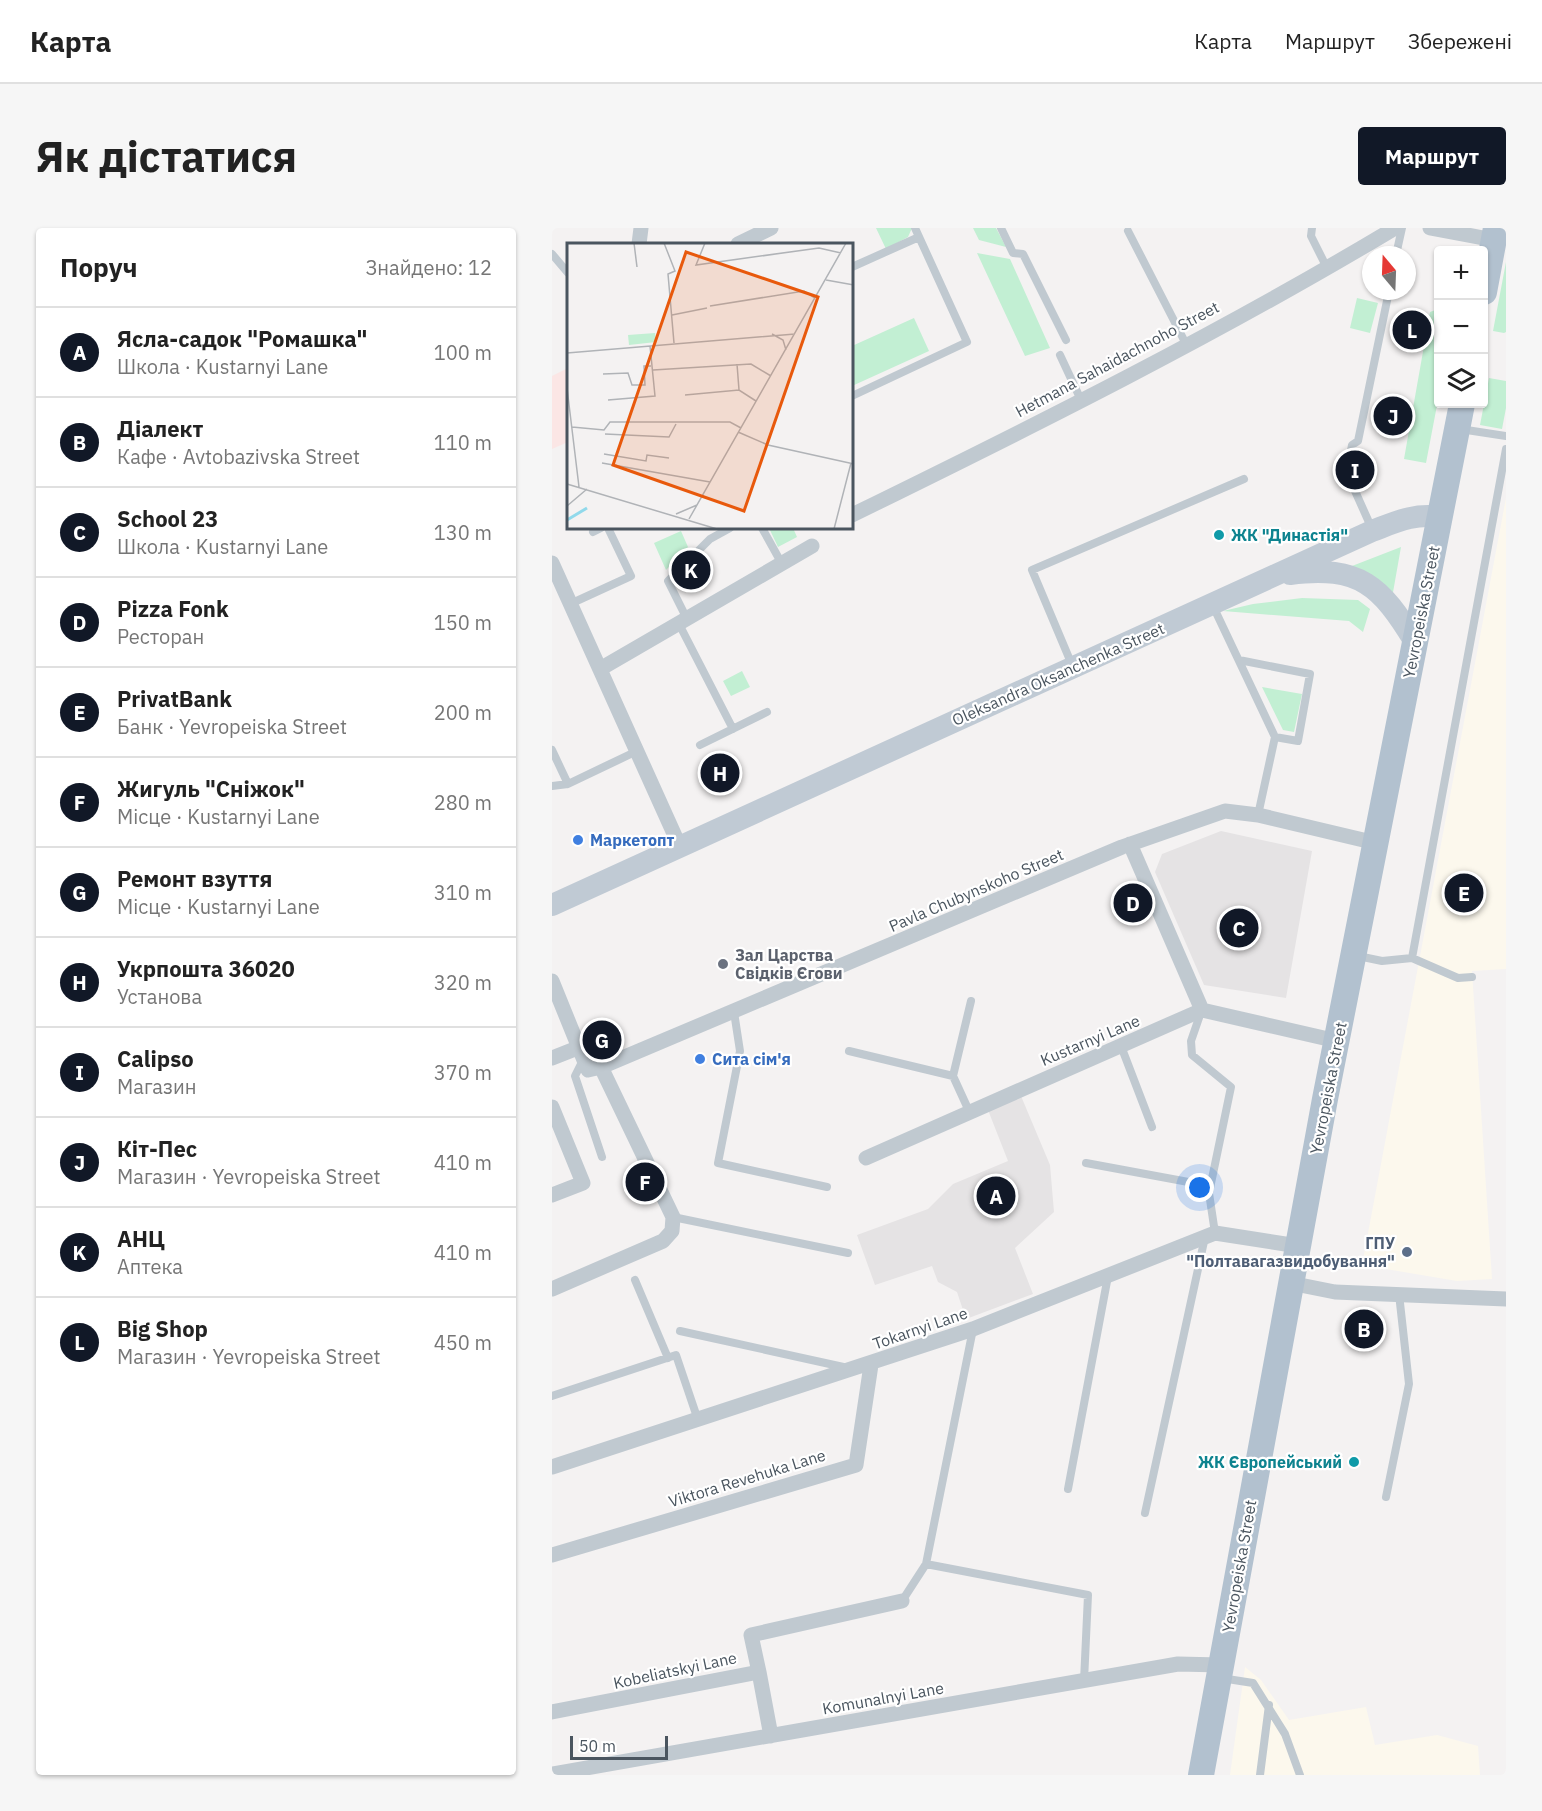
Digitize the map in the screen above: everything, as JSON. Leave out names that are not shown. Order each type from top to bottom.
[{"type":"main road","points":[[1488,273],[1495,240]]},
{"type":"main road","name":"Yevropeiska Street","points":[[1201,1775],[1290,1283],[1459,416]]},
{"type":"main road","name":"Oleksandra Oksanchenka Street","points":[[552,905],[1372,531],[1412,516],[1440,517]]},
{"type":"main road","points":[[1274,576],[1318,572],[1341,574],[1361,580],[1383,594],[1416,642]]},
{"type":"street","points":[[639,243],[641,228]]},
{"type":"street","points":[[740,243],[771,228]]},
{"type":"street","name":"Hetmana Sahaidachnoho Street","points":[[854,514],[1081,400],[1328,268],[1395,228]]},
{"type":"street","points":[[1430,228],[1495,240]]},
{"type":"street","points":[[600,669],[812,546]]},
{"type":"street","points":[[552,563],[680,847]]},
{"type":"street","name":"Pavla Chubynskoho Street","points":[[601,1067],[1130,844],[1225,811],[1258,815],[1376,843]]},
{"type":"street","points":[[1130,844],[1202,1010],[1337,1041]]},
{"type":"street","points":[[552,981],[588,1070],[601,1067],[643,1160],[673,1217],[672,1232],[663,1241],[552,1289]]},
{"type":"street","name":"Kustarnyi Lane","points":[[866,1158],[1202,1010]]},
{"type":"street","points":[[552,1058],[582,1053]]},
{"type":"street","points":[[552,1107],[583,1183],[552,1195]]},
{"type":"street","points":[[1210,1235],[1298,1245]]},
{"type":"street","name":"Tokarnyi Lane","points":[[552,1467],[864,1367],[974,1329],[1210,1235]]},
{"type":"street","points":[[1290,1283],[1335,1292],[1506,1299]]},
{"type":"street","name":"Viktora Revehuka Lane","points":[[552,1555],[856,1465],[864,1367]]},
{"type":"street","name":"Kobeliatskyi Lane","points":[[552,1712],[759,1672],[752,1635],[902,1601]]},
{"type":"street","name":"Komunalnyi Lane","points":[[552,1774],[1178,1664],[1220,1671]]},
{"type":"street","points":[[759,1672],[771,1736]]},
{"type":"lane","points":[[854,395],[967,342],[915,228]]},
{"type":"lane","points":[[1001,228],[1013,253],[1023,254],[1066,340]]},
{"type":"lane","points":[[1312,228],[1311,236],[1328,268]]},
{"type":"lane","points":[[1398,246],[1402,228]]},
{"type":"lane","points":[[1128,231],[1186,344]]},
{"type":"lane","points":[[854,266],[919,237]]},
{"type":"lane","points":[[552,254],[567,272]]},
{"type":"lane","points":[[1372,531],[1347,473],[1352,445],[1358,441],[1387,300]]},
{"type":"lane","points":[[1060,355],[1081,400]]},
{"type":"lane","points":[[1459,416],[1506,436]]},
{"type":"lane","points":[[1412,958],[1506,449]]},
{"type":"lane","points":[[1073,667],[1032,570],[1244,479]]},
{"type":"lane","points":[[570,603],[631,576],[609,530]]},
{"type":"lane","points":[[726,530],[710,539],[668,581],[683,621],[733,729]]},
{"type":"lane","points":[[763,530],[782,564]]},
{"type":"lane","points":[[1212,604],[1275,737],[1258,815]]},
{"type":"lane","points":[[1239,660],[1310,674],[1298,741],[1275,737]]},
{"type":"lane","points":[[700,745],[767,712]]},
{"type":"lane","points":[[552,750],[568,784]]},
{"type":"lane","points":[[552,786],[568,784],[637,751]]},
{"type":"lane","points":[[1354,956],[1382,961],[1412,958],[1458,978],[1473,977]]},
{"type":"lane","points":[[969,1111],[952,1076],[971,1001]]},
{"type":"lane","points":[[1145,1513],[1210,1235],[1210,1186],[1232,1087],[1192,1055],[1191,1041],[1202,1010]]},
{"type":"lane","points":[[734,1012],[740,1051],[718,1163],[827,1187]]},
{"type":"lane","points":[[1121,1046],[1152,1127]]},
{"type":"lane","points":[[849,1051],[952,1076]]},
{"type":"lane","points":[[582,1053],[575,1076],[602,1157]]},
{"type":"lane","points":[[1086,1163],[1210,1186]]},
{"type":"lane","points":[[673,1217],[848,1253]]},
{"type":"lane","points":[[1068,1489],[1108,1276]]},
{"type":"lane","points":[[635,1280],[668,1358]]},
{"type":"lane","points":[[1386,1497],[1408,1384],[1399,1294]]},
{"type":"lane","points":[[902,1601],[926,1564],[974,1329]]},
{"type":"lane","points":[[680,1331],[864,1367]]},
{"type":"lane","points":[[552,1396],[676,1355],[698,1420]]},
{"type":"lane","points":[[926,1564],[1088,1595],[1084,1681]]},
{"type":"lane","points":[[1220,1671],[1253,1683],[1269,1705],[1288,1742],[1300,1775]]},
{"type":"lane","points":[[1260,1775],[1269,1705]]},
{"type":"shaded area","points":[[567,368],[567,442],[552,449],[552,376]]},
{"type":"shaded area","points":[[1506,498],[1506,969],[1472,971],[1492,1279],[1457,1281],[1362,1265]]},
{"type":"shaded area","points":[[1221,831],[1312,851],[1286,998],[1204,985],[1155,872],[1162,854]]},
{"type":"shaded area","points":[[1021,1096],[1050,1165],[1054,1212],[1015,1248],[1033,1294],[966,1319],[957,1292],[938,1282],[932,1266],[875,1285],[857,1235],[928,1209],[953,1184],[1008,1161],[988,1110]]},
{"type":"shaded area","points":[[1245,1667],[1261,1680],[1289,1720],[1366,1707],[1375,1745],[1437,1735],[1478,1746],[1480,1775],[1230,1775]]},
{"type":"green space","points":[[876,228],[912,228],[908,237],[886,249]]},
{"type":"green space","points":[[973,228],[996,228],[1006,247],[979,240]]},
{"type":"green space","points":[[977,253],[1010,259],[1050,348],[1025,356]]},
{"type":"green space","points":[[1506,262],[1506,332],[1504,333],[1493,331]]},
{"type":"green space","points":[[1357,298],[1378,303],[1370,333],[1350,328]]},
{"type":"green space","points":[[1434,310],[1434,408],[1436,408],[1426,463],[1404,459],[1430,312]]},
{"type":"green space","points":[[914,318],[929,351],[854,385],[854,345]]},
{"type":"green space","points":[[1489,378],[1506,381],[1506,408],[1502,429],[1480,425],[1483,408],[1488,408]]},
{"type":"green space","points":[[770,530],[794,530],[797,537],[778,547]]},
{"type":"green space","points":[[681,531],[688,547],[666,570],[654,543]]},
{"type":"green space","points":[[1401,547],[1392,598],[1352,566]]},
{"type":"green space","points":[[1302,598],[1358,600],[1370,609],[1363,632],[1349,621],[1223,611],[1253,604]]},
{"type":"green space","points":[[742,671],[750,687],[731,696],[723,681]]},
{"type":"green space","points":[[1262,687],[1302,694],[1294,732],[1283,730]]},
{"type":"place","name":"Big Shop","points":[[1412,330]]},
{"type":"place","name":"Кіт-Пес","points":[[1393,416]]},
{"type":"place","name":"Calipso","points":[[1355,470]]},
{"type":"place","name":"ЖК \"Династія\"","points":[[1219,535]]},
{"type":"place","name":"АНЦ","points":[[691,570]]},
{"type":"place","name":"Укрпошта 36020","points":[[720,773]]},
{"type":"place","name":"Маркетопт","points":[[578,840]]},
{"type":"place","name":"PrivatBank","points":[[1464,893]]},
{"type":"place","name":"Pizza Fonk","points":[[1133,903]]},
{"type":"place","name":"School 23","points":[[1239,928]]},
{"type":"place","name":"Зал Царства Cвідків Єгови","points":[[723,964]]},
{"type":"place","name":"Ремонт взуття","points":[[602,1040]]},
{"type":"place","name":"Сита сім'я","points":[[700,1059]]},
{"type":"place","name":"Жигуль \"Сніжок\"","points":[[645,1182]]},
{"type":"place","name":"Ясла-садок \"Ромашка\"","points":[[996,1196]]},
{"type":"place","name":"ГПУ \"Полтавагазвидобування\"","points":[[1407,1252]]},
{"type":"place","name":"Діалект","points":[[1364,1329]]},
{"type":"place","name":"ЖК Європейський","points":[[1354,1462]]}]
